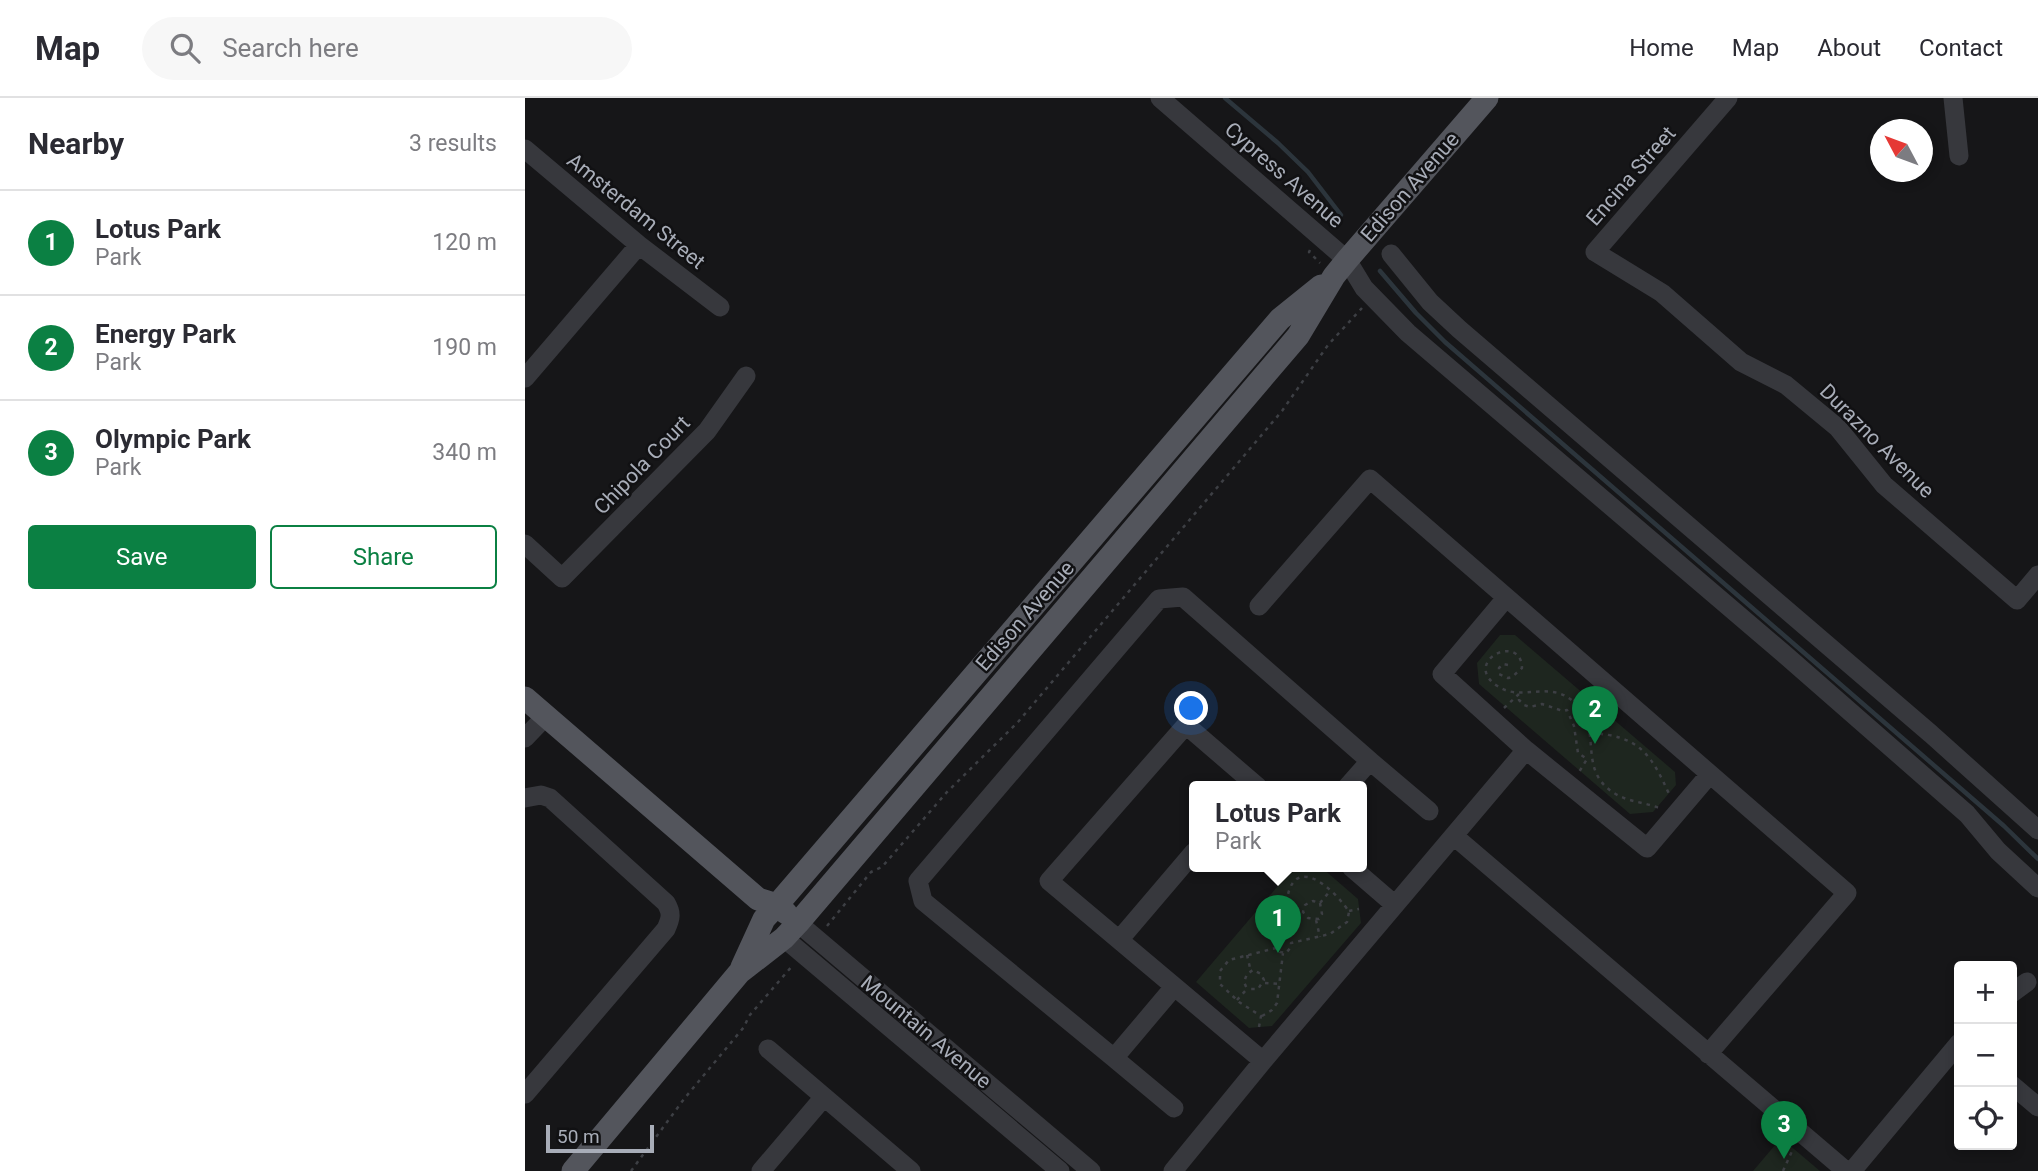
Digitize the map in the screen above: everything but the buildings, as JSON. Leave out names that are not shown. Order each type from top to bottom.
[{"type":"main road","name":"Edison Avenue","points":[[739,973],[766,908],[1280,319],[1340,268],[1487,98]]},
{"type":"main road","name":"Edison Avenue","points":[[573,1171],[739,973],[791,930],[1298,336],[1340,268]]},
{"type":"main road","name":"Mountain Avenue","points":[[525,698],[791,930]]},
{"type":"street","name":"Cypress Avenue","points":[[1160,98],[1430,352],[1773,644],[1967,814],[1999,851],[2038,888]]},
{"type":"street","name":"Encina Street","points":[[1595,252],[1728,98]]},
{"type":"street","points":[[1953,98],[1959,156]]},
{"type":"street","name":"Amsterdam Street","points":[[525,149],[639,245],[720,307]]},
{"type":"street","points":[[525,378],[639,245]]},
{"type":"street","name":"Durazno Avenue","points":[[1595,252],[1662,293],[1741,362],[1786,385],[1838,428],[1884,485],[2017,600],[2038,575]]},
{"type":"street","points":[[1391,254],[1430,302],[1459,330],[1931,734],[2038,830]]},
{"type":"street","name":"Chipola Court","points":[[525,544],[562,578],[707,431],[746,376]]},
{"type":"street","points":[[1259,606],[1370,479],[1847,894],[1708,1055]]},
{"type":"street","points":[[1174,1108],[923,901],[918,881],[1159,599],[1183,597],[1429,811]]},
{"type":"street","points":[[1506,598],[1442,674],[1527,750],[1647,848],[1710,774]]},
{"type":"street","points":[[525,738],[546,716]]},
{"type":"street","points":[[1249,781],[1186,725],[1049,881],[1263,1061]]},
{"type":"street","points":[[1173,1171],[1527,750]]},
{"type":"street","points":[[1352,781],[1370,761]]},
{"type":"street","points":[[525,798],[541,795],[550,798],[666,903],[671,911],[666,929],[525,1094]]},
{"type":"street","points":[[1454,836],[1708,1055],[1849,1171],[1954,1049]]},
{"type":"street","points":[[1119,940],[1189,858]]},
{"type":"street","points":[[1358,872],[1395,905]]},
{"type":"street","name":"Mountain Avenue","points":[[791,930],[1060,1171]]},
{"type":"street","name":"Mountain Avenue","points":[[791,930],[1091,1171]]},
{"type":"street","points":[[1114,1058],[1174,987]]},
{"type":"street","points":[[768,1049],[911,1171]]},
{"type":"street","points":[[2014,1087],[2038,1107]]},
{"type":"street","points":[[761,1171],[824,1097]]},
{"type":"path","points":[[827,926],[871,872],[882,867],[947,792],[1018,722],[1282,411],[1328,345],[1372,297]]},
{"type":"path","points":[[1508,665],[1503,664],[1499,668],[1502,677],[1512,677],[1522,668],[1522,662],[1509,650],[1497,652],[1490,657],[1486,664],[1486,674],[1493,684],[1519,694],[1542,690],[1557,692],[1574,701],[1585,715],[1591,733],[1589,758],[1579,772]]},
{"type":"path","points":[[1574,701],[1584,691]]},
{"type":"path","points":[[1504,708],[1519,694]]},
{"type":"path","points":[[1519,694],[1519,700],[1524,705],[1530,707],[1542,704],[1567,710],[1574,726],[1578,753],[1589,758],[1612,792],[1628,800],[1659,808]]},
{"type":"path","points":[[1591,733],[1629,740],[1654,763],[1669,796]]},
{"type":"path","points":[[1642,751],[1648,746]]},
{"type":"path","points":[[1285,938],[1291,887],[1297,879],[1307,876],[1317,880],[1344,903],[1349,911],[1347,922],[1340,928],[1319,937],[1291,943]]},
{"type":"path","points":[[1320,903],[1330,891]]},
{"type":"path","points":[[1316,920],[1308,918],[1303,912],[1305,905],[1313,901],[1320,903]]},
{"type":"path","points":[[1316,920],[1322,914],[1320,903]]},
{"type":"path","points":[[1287,908],[1304,909]]},
{"type":"path","points":[[1349,911],[1359,909]]},
{"type":"path","points":[[1316,920],[1319,937]]},
{"type":"path","points":[[1285,938],[1291,943]]},
{"type":"path","points":[[1276,948],[1276,941],[1285,938]]},
{"type":"path","points":[[1283,953],[1291,947],[1291,943]]},
{"type":"path","points":[[1261,1017],[1220,984],[1220,971],[1229,960],[1276,948],[1283,953]]},
{"type":"path","points":[[1259,1027],[1261,1017],[1277,1003],[1283,953]]},
{"type":"path","points":[[1247,955],[1251,972]]},
{"type":"path","points":[[631,1171],[684,1099],[744,1027],[748,1016],[793,966]]},
{"type":"path","points":[[1247,989],[1244,982],[1247,974],[1253,970],[1261,974],[1263,983]]},
{"type":"path","points":[[1263,983],[1279,984]]},
{"type":"path","points":[[1237,1000],[1247,989],[1258,989],[1263,983]]},
{"type":"path","points":[[1783,1171],[1792,1148],[1801,1156]]},
{"type":"shaded area","points":[[1500,635],[1515,635],[1675,772],[1676,785],[1653,812],[1630,814],[1479,684],[1477,663]]},
{"type":"shaded area","points":[[1290,872],[1327,872],[1358,899],[1361,923],[1272,1026],[1249,1028],[1196,982]]},
{"type":"shaded area","points":[[1781,1138],[1820,1171],[1753,1171]]},
{"type":"waterway","points":[[1225,98],[1308,172],[1341,215]]},
{"type":"waterway","points":[[1380,271],[1445,342],[2004,826],[2038,859]]},
{"type":"place","name":"Energy Park","points":[[1595,744]]},
{"type":"place","name":"Lotus Park","points":[[1278,953]]},
{"type":"place","name":"Olympic Park","points":[[1784,1159]]}]
